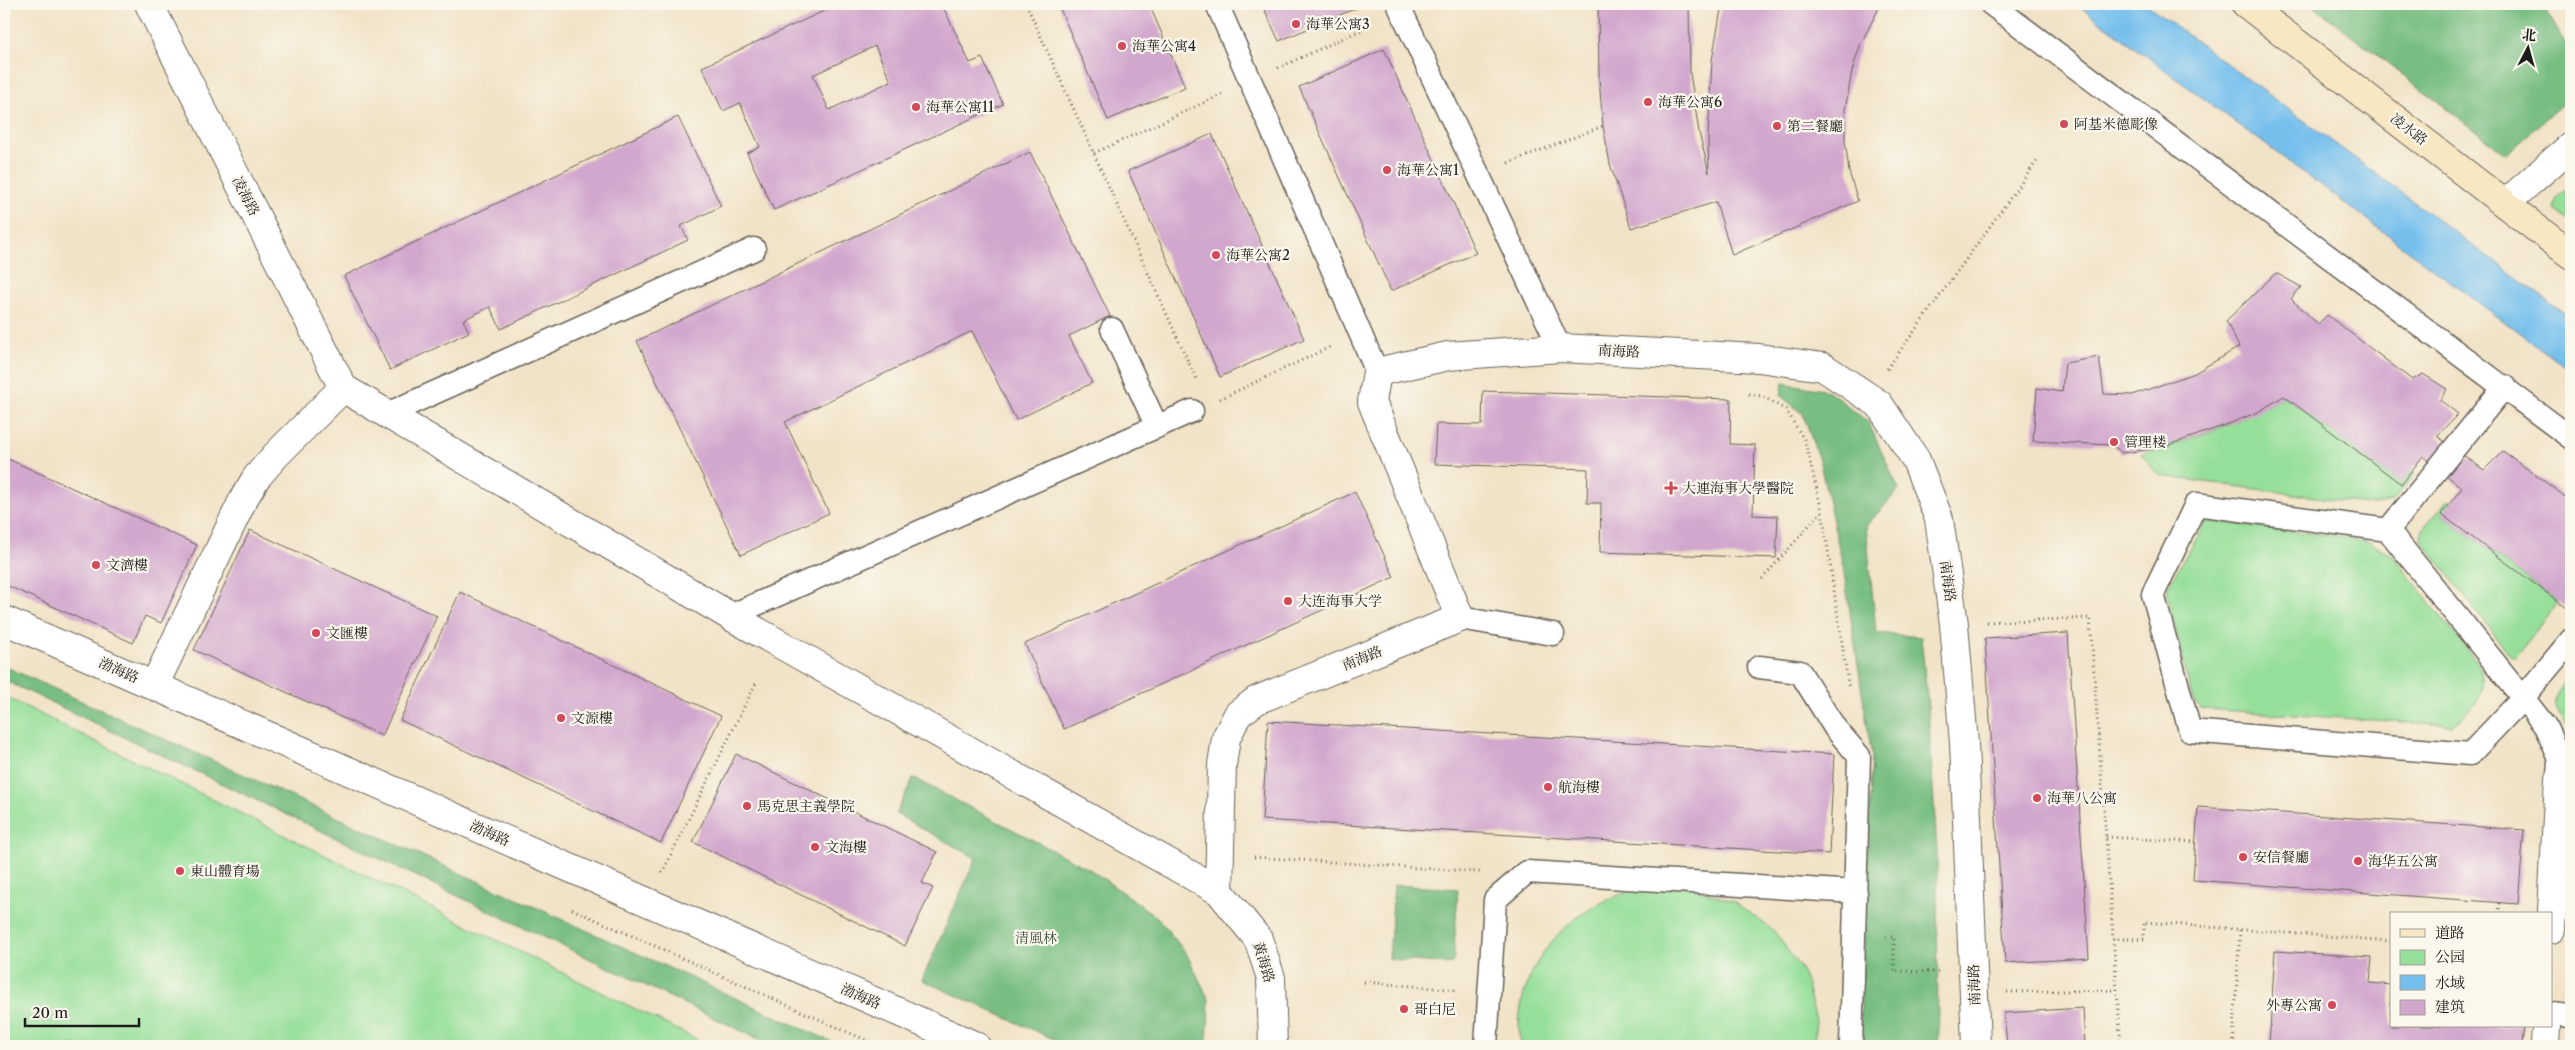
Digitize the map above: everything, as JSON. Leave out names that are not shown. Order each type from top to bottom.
[{"type":"main road","name":"凌水路","points":[[2246,4],[2571,255]]},
{"type":"street","name":"凌海路","points":[[149,4],[343,388]]},
{"type":"street","points":[[2506,203],[2571,146]]},
{"type":"street","name":"南海路","points":[[1376,372],[1448,356],[1560,348],[1758,358],[1823,367],[1879,404],[1916,460],[1939,519],[1954,624],[1964,743],[1976,1046]]},
{"type":"street","points":[[1376,372],[1372,402],[1460,618]]},
{"type":"street","points":[[154,686],[243,500],[256,478],[343,388],[730,616],[1219,891]]},
{"type":"street","name":"南海路","points":[[1219,891],[1222,765],[1226,738],[1238,714],[1257,700],[1460,618]]},
{"type":"street","name":"渤海路","points":[[4,620],[976,1046]]},
{"type":"street","points":[[2552,922],[2564,832],[2565,780]]},
{"type":"street","name":"黃海路","points":[[1219,891],[1258,939],[1271,978],[1273,1046]]},
{"type":"street","points":[[2545,1046],[2546,1028]]},
{"type":"lane","points":[[1217,4],[1376,372]]},
{"type":"lane","points":[[1398,4],[1560,348]]},
{"type":"lane","points":[[1991,4],[2505,386],[2571,438]]},
{"type":"lane","points":[[387,414],[754,249]]},
{"type":"lane","points":[[1112,329],[1157,427]]},
{"type":"lane","points":[[2388,530],[2505,386]]},
{"type":"lane","points":[[730,616],[1192,411]]},
{"type":"lane","points":[[2565,780],[2560,759],[2545,726],[2522,698],[2388,530],[2196,504],[2153,594],[2190,730],[2470,754],[2522,698],[2571,640]]},
{"type":"lane","points":[[1460,618],[1553,634]]},
{"type":"lane","points":[[1759,667],[1800,672],[1835,728],[1859,756],[1851,1046]]},
{"type":"lane","points":[[1486,1046],[1496,900],[1527,872],[1856,892]]},
{"type":"lane","points":[[2552,1014],[2571,1016]]},
{"type":"path","points":[[1026,4],[1200,386]]},
{"type":"path","points":[[1478,175],[1603,126]]},
{"type":"path","points":[[1881,377],[2037,161]]},
{"type":"path","points":[[1216,400],[1360,333]]},
{"type":"path","points":[[1744,393],[1762,396],[1786,410],[1805,441],[1822,511],[1850,697]]},
{"type":"path","points":[[1762,579],[1822,511]]},
{"type":"path","points":[[1954,624],[2090,618],[2121,1046]]},
{"type":"path","points":[[647,902],[756,683]]},
{"type":"path","points":[[2106,837],[2195,842]]},
{"type":"path","points":[[1244,857],[1474,872]]},
{"type":"path","points":[[2499,912],[2500,902]]},
{"type":"path","points":[[2113,939],[2144,938],[2144,922],[2390,941]]},
{"type":"path","points":[[2233,1046],[2240,930]]},
{"type":"path","points":[[1885,937],[1894,937],[1894,971],[1943,972]]},
{"type":"path","points":[[1364,982],[1490,993]]},
{"type":"path","points":[[2002,992],[2117,990]]},
{"type":"path","points":[[1371,1042],[1415,1046]]},
{"type":"green space","points":[[2311,4],[2542,4],[2571,53],[2571,96],[2506,154]]},
{"type":"green space","points":[[2571,186],[2571,222],[2555,209],[2557,198]]},
{"type":"green space","points":[[1783,383],[1829,391],[1868,422],[1899,490],[1866,526],[1876,633],[1921,637],[1928,707],[1937,852],[1938,1046],[1859,1046],[1872,757],[1843,566],[1820,463],[1803,414],[1781,396]]},
{"type":"green space","points":[[2284,396],[2401,484],[2412,470],[2416,473],[2392,502],[2373,505],[2162,476],[2153,469],[2141,454],[2233,422]]},
{"type":"green space","points":[[2447,499],[2451,502],[2441,514],[2558,602],[2515,658],[2511,656],[2421,540],[2422,530]]},
{"type":"green space","points":[[2206,521],[2336,536],[2369,542],[2393,556],[2479,665],[2482,685],[2478,700],[2467,713],[2451,725],[2202,709],[2192,698],[2166,590]]},
{"type":"green space","points":[[4,666],[841,1046],[773,1046],[4,680]]},
{"type":"green space","points":[[2571,674],[2571,730],[2558,714],[2554,702],[2559,690]]},
{"type":"green space","name":"東山體育場","points":[[4,696],[710,1046],[4,1046]]},
{"type":"green space","name":"清風林","points":[[913,778],[1091,870],[1157,917],[1186,953],[1209,1000],[1207,1046],[1069,1046],[922,980],[976,858],[896,814]]},
{"type":"green space","points":[[1394,885],[1458,889],[1453,964],[1389,959]]},
{"type":"green space","points":[[1685,886],[1733,901],[1774,931],[1803,972],[1816,1020],[1814,1046],[1520,1046],[1519,1022],[1523,999],[1530,978],[1540,958],[1554,939],[1570,923],[1610,899],[1635,889]]},
{"type":"water","points":[[2076,4],[2146,4],[2571,318],[2571,371]]},
{"type":"building","name":"海華公寓11","points":[[839,4],[949,4],[943,7],[970,63],[982,58],[1003,104],[774,210],[747,153],[760,147],[740,103],[723,111],[702,67]],"holes":[[[875,46],[891,81],[829,110],[813,75]]]},
{"type":"building","name":"海華公寓4","points":[[1058,4],[1149,4],[1185,87],[1108,120]]},
{"type":"building","name":"海華公寓3","points":[[1262,4],[1360,4],[1361,6],[1279,41]]},
{"type":"building","name":"第二餐廳","points":[[1598,4],[1689,4],[1690,73],[1699,132],[1709,173],[1708,138],[1712,60],[1722,4],[1881,4],[1861,43],[1852,71],[1845,110],[1845,140],[1849,172],[1858,201],[1732,255],[1716,202],[1631,228],[1610,164],[1603,126],[1599,79]]},
{"type":"building","name":"海華公寓1","points":[[1384,49],[1476,253],[1391,291],[1299,87]]},
{"type":"building","points":[[678,117],[721,206],[681,226],[688,240],[501,329],[490,307],[463,320],[469,332],[390,370],[344,276]]},
{"type":"building","name":"海華公寓2","points":[[1212,134],[1304,339],[1220,377],[1128,171]]},
{"type":"building","points":[[1030,152],[1110,316],[1069,336],[1092,383],[1016,420],[972,331],[785,422],[829,513],[741,555],[637,341]]},
{"type":"building","name":"管理楼","points":[[2276,273],[2301,287],[2291,299],[2318,324],[2327,315],[2412,380],[2423,374],[2447,389],[2440,400],[2458,414],[2437,436],[2484,470],[2503,451],[2571,501],[2571,611],[2441,514],[2462,488],[2423,456],[2401,484],[2284,396],[2258,412],[2161,448],[2122,453],[2112,445],[2033,441],[2037,388],[2062,392],[2065,363],[2099,357],[2104,394],[2132,395],[2195,373],[2239,347],[2226,321]]},
{"type":"building","name":"大連海事大學醫院","points":[[1483,391],[1731,399],[1730,444],[1755,445],[1753,515],[1778,516],[1776,558],[1600,552],[1601,503],[1587,503],[1588,469],[1434,464],[1436,424],[1482,425]]},
{"type":"building","name":"文濟樓","points":[[4,457],[197,545],[161,623],[145,616],[133,643],[4,584]]},
{"type":"building","points":[[1355,492],[1394,577],[1064,729],[1025,644]]},
{"type":"building","name":"文匯樓","points":[[250,530],[437,616],[382,736],[194,650]]},
{"type":"building","name":"文源樓","points":[[460,592],[721,716],[661,843],[400,720]]},
{"type":"building","name":"海華八公寓","points":[[2068,633],[2089,958],[2005,963],[1985,638]]},
{"type":"building","name":"航海樓","points":[[1268,721],[1834,754],[1829,854],[1262,820]]},
{"type":"building","name":"文海樓","points":[[736,754],[937,852],[922,883],[933,888],[905,946],[693,842]]},
{"type":"building","name":"海华五公寓","points":[[2198,807],[2524,830],[2518,904],[2193,880]]},
{"type":"building","name":"外專公寓","points":[[2275,951],[2372,957],[2370,983],[2390,985],[2390,1028],[2524,1028],[2522,1046],[2269,1046]]},
{"type":"building","points":[[2083,1008],[2085,1046],[2007,1046],[2004,1013]]},
{"type":"place","name":"海華公寓3","points":[[1296,24]]},
{"type":"place","name":"海華公寓4","points":[[1122,46]]},
{"type":"place","name":"海華公寓6","points":[[1648,102]]},
{"type":"place","name":"海華公寓11","points":[[916,107]]},
{"type":"place","name":"阿基米德彫像","points":[[2064,124]]},
{"type":"place","name":"第二餐廳","points":[[1777,126]]},
{"type":"place","name":"海華公寓1","points":[[1387,170]]},
{"type":"place","name":"海華公寓2","points":[[1216,255]]},
{"type":"place","name":"管理楼","points":[[2114,442]]},
{"type":"place","name":"大連海事大學醫院","points":[[1671,488]]},
{"type":"place","name":"文濟樓","points":[[96,565]]},
{"type":"place","name":"大连海事大学","points":[[1288,601]]},
{"type":"place","name":"文匯樓","points":[[316,633]]},
{"type":"place","name":"文源樓","points":[[561,718]]},
{"type":"place","name":"航海樓","points":[[1548,787]]},
{"type":"place","name":"海華八公寓","points":[[2037,798]]},
{"type":"place","name":"馬克思主義學院","points":[[747,806]]},
{"type":"place","name":"文海樓","points":[[815,847]]},
{"type":"place","name":"安信餐廳","points":[[2243,857]]},
{"type":"place","name":"海华五公寓","points":[[2358,861]]},
{"type":"place","name":"東山體育場","points":[[180,871]]},
{"type":"place","name":"外專公寓","points":[[2332,1005]]},
{"type":"place","name":"哥白尼","points":[[1404,1009]]}]
